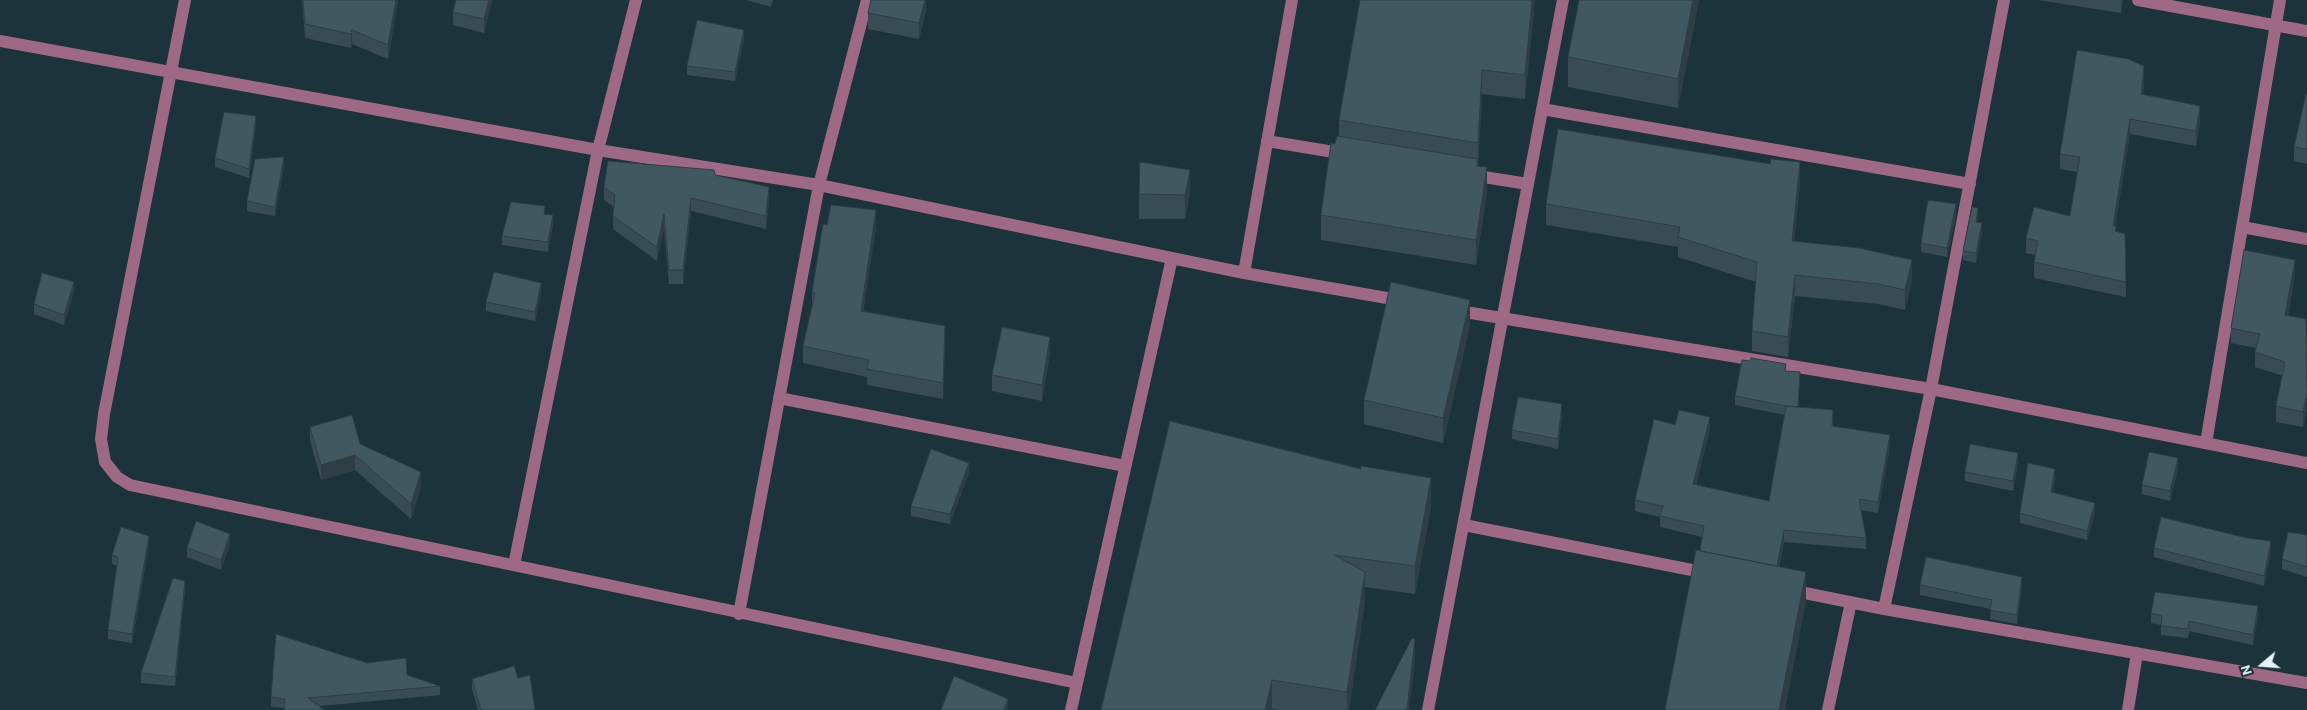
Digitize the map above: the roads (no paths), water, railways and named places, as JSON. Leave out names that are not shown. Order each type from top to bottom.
[{"type":"street","points":[[185,0],[169,72],[104,414],[101,439],[105,462],[116,478],[130,485],[1077,684]]},
{"type":"street","points":[[514,565],[598,150],[636,0]]},
{"type":"street","points":[[739,614],[819,185],[866,0]]},
{"type":"street","points":[[1244,273],[1292,0]]},
{"type":"street","points":[[1428,710],[1563,0]]},
{"type":"street","points":[[1884,609],[1931,388],[2004,0]]},
{"type":"street","points":[[2138,0],[2307,31]]},
{"type":"street","points":[[2206,443],[2280,0]]},
{"type":"street","points":[[0,42],[598,150],[819,185],[1244,273],[1417,303]]},
{"type":"street","points":[[1542,109],[1970,184]]},
{"type":"street","points":[[1267,141],[1354,155]]},
{"type":"street","points":[[1460,173],[1528,184]]},
{"type":"street","points":[[2242,227],[2307,239]]},
{"type":"street","points":[[1071,710],[1172,258]]},
{"type":"street","points":[[1436,307],[1931,388],[2307,463]]},
{"type":"street","points":[[779,398],[1125,466]]},
{"type":"street","points":[[1464,525],[1715,575]]},
{"type":"street","points":[[1773,587],[1884,609],[2307,683]]},
{"type":"street","points":[[1828,710],[1851,602]]},
{"type":"street","points":[[2128,710],[2137,653]]}]
